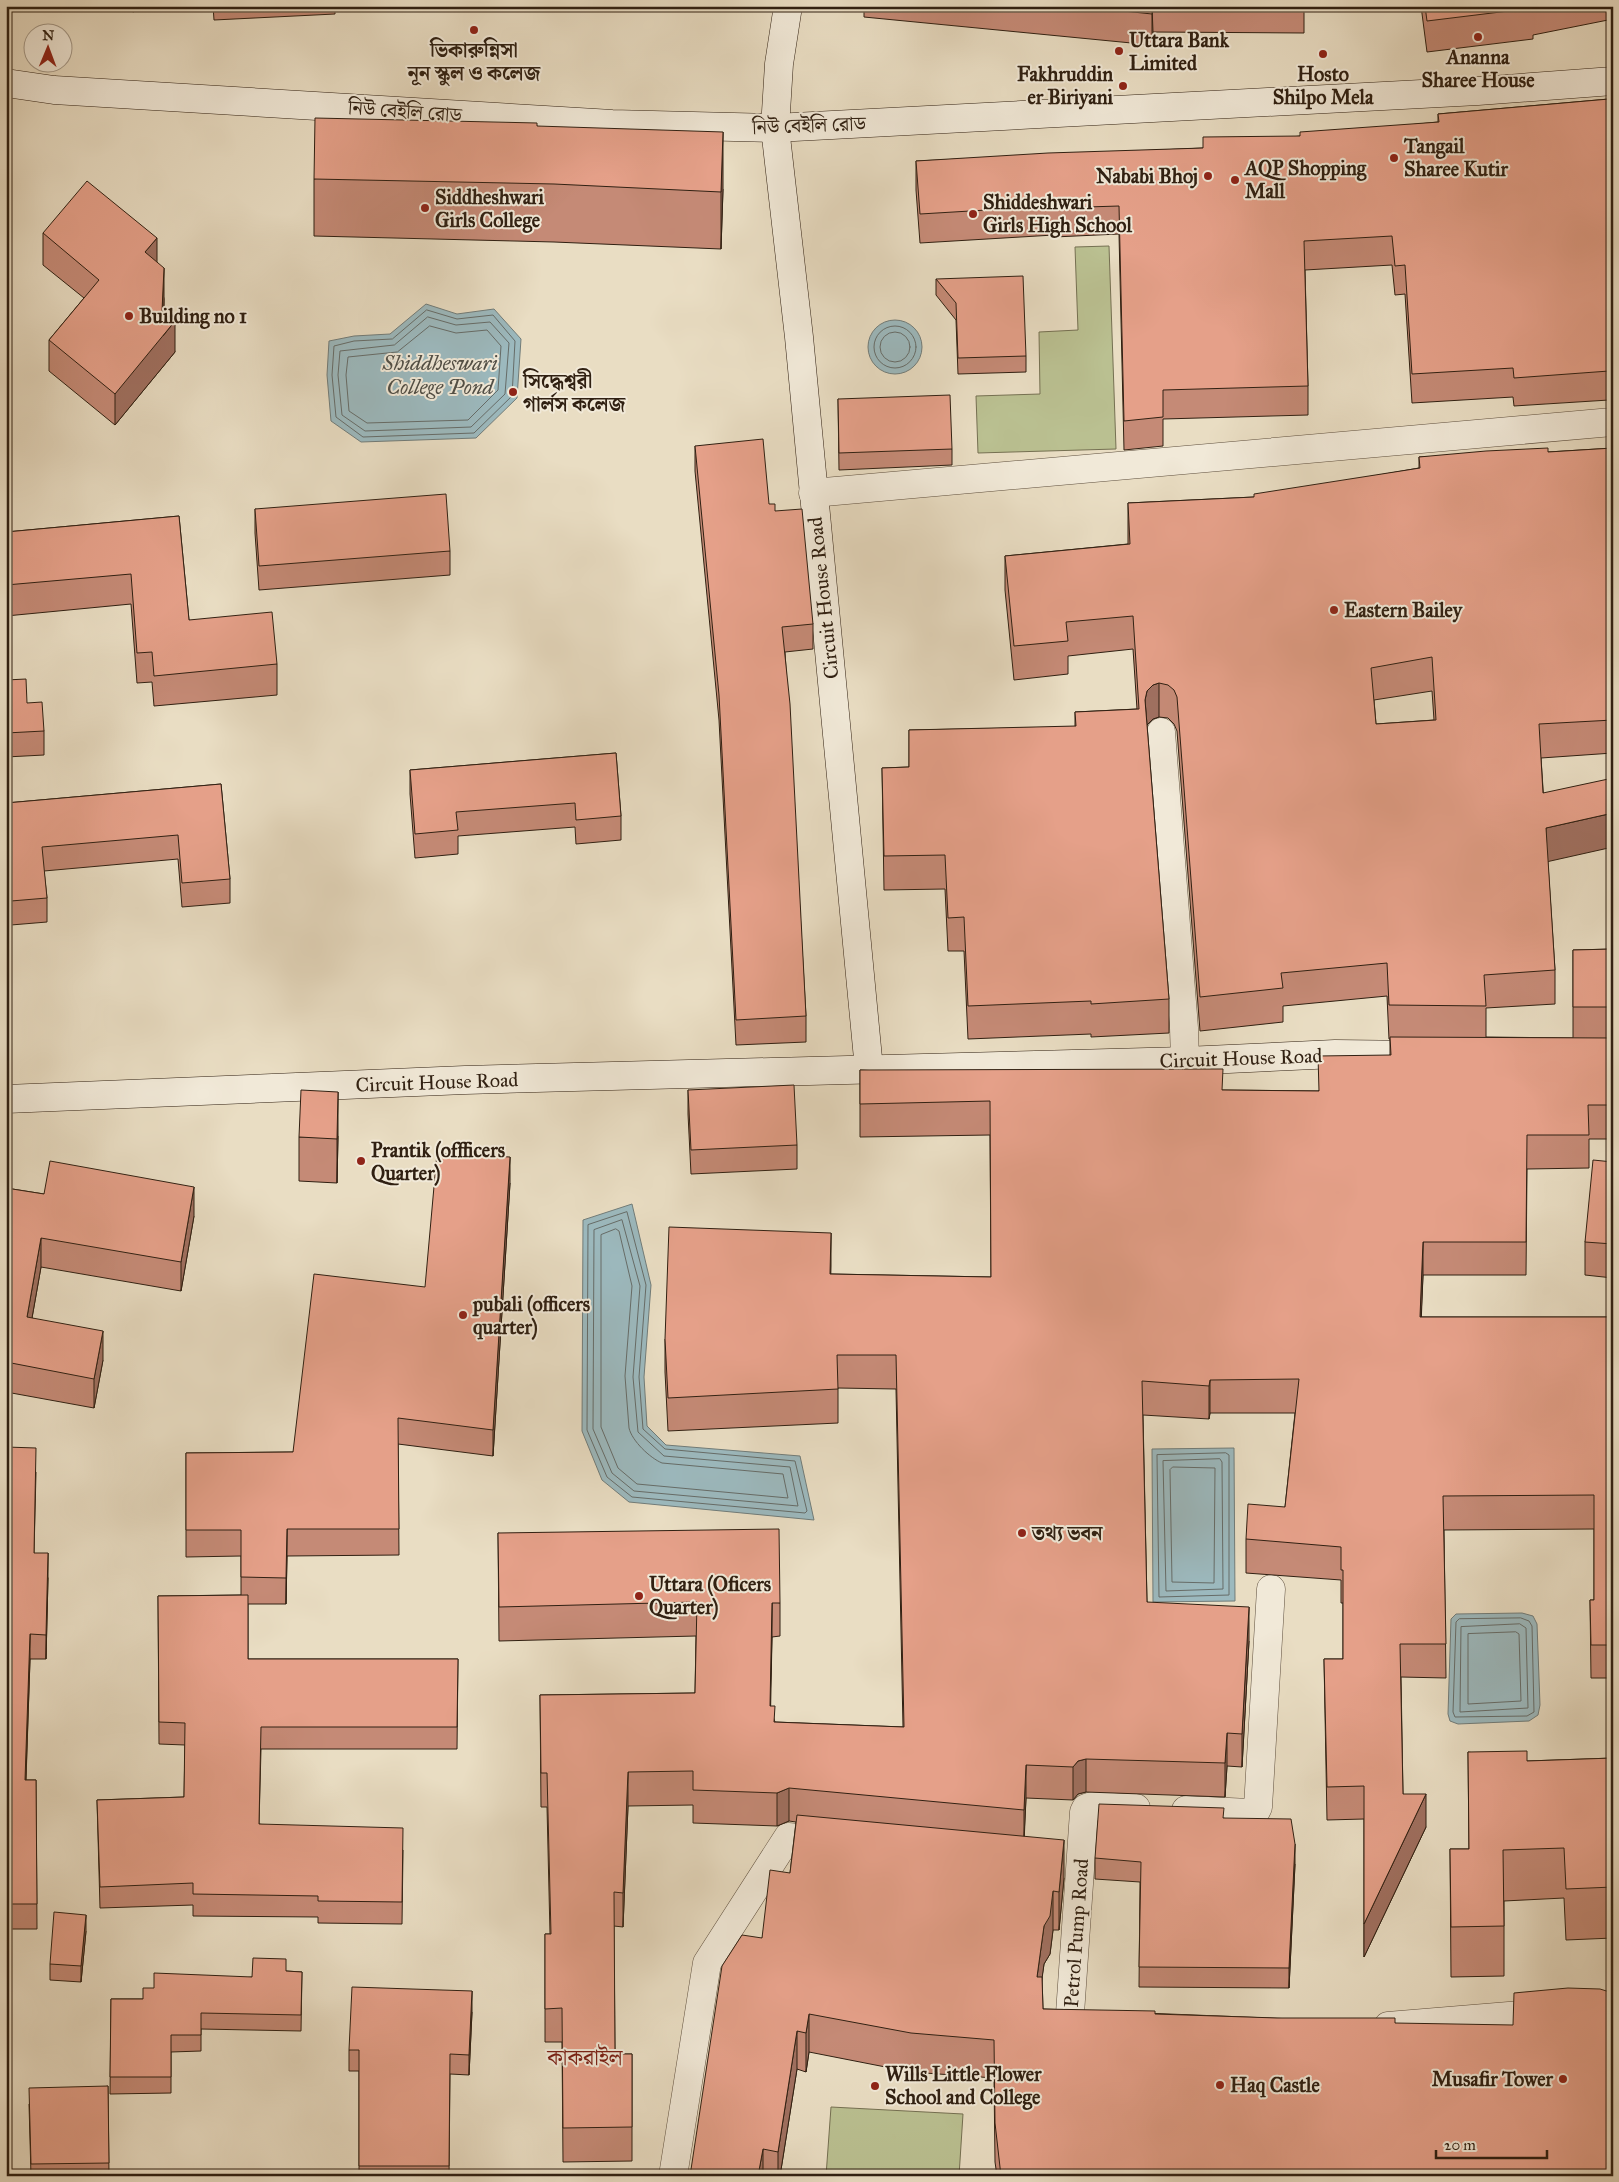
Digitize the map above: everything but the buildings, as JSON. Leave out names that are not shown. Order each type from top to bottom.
[{"type":"street","name":"Circuit House Road","points":[[788,6],[779,64],[775,128],[799,337],[869,1069]]},
{"type":"street","name":"নিউ বেইলি রোড","points":[[6,83],[54,90],[602,123],[775,128],[1478,91],[1613,81]]},
{"type":"street","points":[[813,493],[1612,422]]},
{"type":"street","points":[[1161,732],[1185,1061]]},
{"type":"street","name":"Circuit House Road","points":[[6,1099],[465,1080],[1185,1061],[1336,1054],[1454,1055]]},
{"type":"street","name":"Petrol Pump Road","points":[[1108,2028],[1069,2028],[1084,1812],[1086,1808],[1250,1813],[1256,1811],[1271,1589]]},
{"type":"street","points":[[673,2176],[707,1963],[788,1837],[857,1843]]},
{"type":"street","points":[[1052,1861],[1081,1864]]},
{"type":"street","points":[[1364,2027],[1604,2008],[1613,2010]]},
{"type":"green space","points":[[1109,246],[1116,449],[978,453],[976,396],[1040,394],[1039,332],[1078,330],[1075,247]]},
{"type":"green space","points":[[831,2107],[963,2114],[959,2176],[826,2176]]},
{"type":"water","name":"Shiddheswari College Pond","points":[[426,304],[457,314],[494,309],[521,339],[517,398],[476,438],[361,442],[331,421],[327,375],[329,341],[354,336],[390,334]]},
{"type":"water","points":[[895,320],[914,328],[922,347],[914,366],[895,374],[876,366],[868,347],[876,328]]},
{"type":"water","points":[[632,1204],[651,1285],[644,1377],[647,1426],[666,1445],[800,1456],[814,1520],[629,1502],[602,1480],[582,1431],[583,1220]]},
{"type":"water","points":[[1234,1448],[1235,1601],[1153,1602],[1152,1449]]},
{"type":"water","points":[[1522,1613],[1533,1616],[1537,1624],[1540,1705],[1538,1715],[1529,1721],[1458,1724],[1450,1721],[1448,1714],[1451,1619],[1456,1614]]},
{"type":"place","name":"ভিকারুন্নিসা নূন স্কুল ও কলেজ","points":[[474,30]]},
{"type":"place","name":"Ananna Sharee House","points":[[1478,37]]},
{"type":"place","name":"Uttara Bank Limited","points":[[1119,51]]},
{"type":"place","name":"Hosto Shilpo Mela","points":[[1323,54]]},
{"type":"place","name":"Fakhruddin er Biriyani","points":[[1123,86]]},
{"type":"place","name":"Tangail Sharee Kutir","points":[[1394,158]]},
{"type":"place","name":"Nababi Bhoj","points":[[1208,176]]},
{"type":"place","name":"AQP Shopping Mall","points":[[1235,180]]},
{"type":"place","name":"Siddheshwari Girls College","points":[[425,208]]},
{"type":"place","name":"Shiddeshwari Girls High School","points":[[973,214]]},
{"type":"place","name":"Building no 1","points":[[129,316]]},
{"type":"place","name":"সিদ্ধেশ্বরী গার্লস কলেজ","points":[[513,392]]},
{"type":"place","name":"Eastern Bailey","points":[[1334,610]]},
{"type":"place","name":"Prantik (offficers Quarter)","points":[[361,1161]]},
{"type":"place","name":"pubali (officers quarter)","points":[[463,1315]]},
{"type":"place","name":"তথ্য ভবন","points":[[1022,1533]]},
{"type":"place","name":"Uttara (Oficers Quarter)","points":[[639,1596]]},
{"type":"place","name":"Musafir Tower","points":[[1563,2079]]},
{"type":"place","name":"Haq Castle","points":[[1220,2085]]},
{"type":"place","name":"Wills Little Flower School and College","points":[[875,2086]]},
{"type":"district","name":"কাকরাইল","points":[[585,2057]]}]
